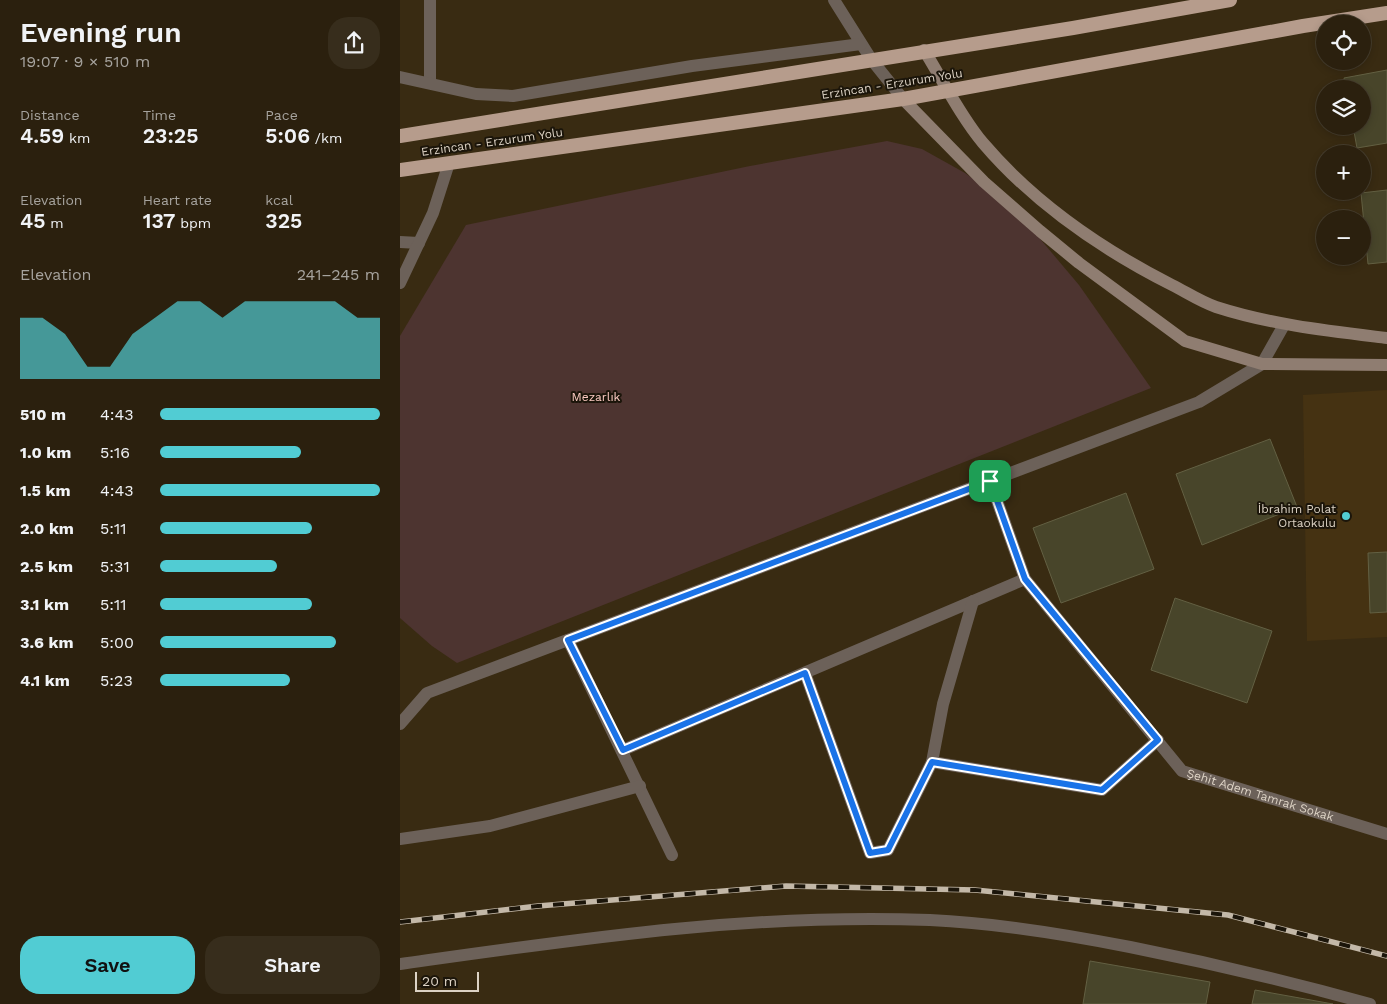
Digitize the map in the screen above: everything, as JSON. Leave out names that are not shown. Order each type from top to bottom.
[{"type":"highway","name":"Erzincan - Erzurum Yolu","points":[[400,136],[924,50],[1073,28],[1230,0]]},
{"type":"highway","name":"Erzincan - Erzurum Yolu","points":[[400,170],[903,99],[1303,26],[1387,13]]},
{"type":"main road","points":[[924,50],[982,142],[1018,180],[1057,215],[1140,269],[1215,306],[1284,325],[1387,338]]},
{"type":"main road","points":[[903,99],[984,182],[1079,263],[1185,341],[1262,364],[1387,365]]},
{"type":"street","points":[[430,0],[430,83]]},
{"type":"street","points":[[834,0],[871,59],[903,99]]},
{"type":"street","points":[[400,77],[476,94],[513,96],[692,66],[861,44]]},
{"type":"street","points":[[400,283],[436,204],[448,163]]},
{"type":"street","points":[[400,242],[419,243]]},
{"type":"street","points":[[400,724],[427,693],[1200,402],[1262,364],[1284,325]]},
{"type":"street","name":"Şehit Adem Tamrak Sokak","points":[[990,481],[1025,579],[1182,770],[1387,834]]},
{"type":"street","points":[[623,750],[1025,579]]},
{"type":"street","points":[[805,673],[870,853],[888,850],[932,762],[943,704],[973,601]]},
{"type":"street","points":[[568,640],[623,750],[672,855]]},
{"type":"street","points":[[932,762],[1102,790],[1158,740]]},
{"type":"street","points":[[400,840],[490,826],[640,786]]},
{"type":"street","points":[[400,964],[640,931],[718,924],[882,919],[931,920],[1028,929],[1076,937],[1228,968],[1370,1004]]},
{"type":"shaded area","name":"İbrahim Polat Ortaokulu","points":[[1387,390],[1387,637],[1307,641],[1303,395]]},
{"type":"green space","name":"Mezarlık","points":[[887,141],[922,149],[965,173],[1014,208],[1079,285],[1151,388],[457,663],[432,646],[400,618],[400,336],[466,225],[750,166]]},
{"type":"building","points":[[1387,70],[1387,143],[1371,146],[1356,145],[1355,135],[1371,135],[1371,80],[1344,80],[1344,78]]},
{"type":"building","points":[[1387,190],[1387,262],[1371,264],[1371,210],[1363,210],[1362,200],[1371,200],[1371,192]]},
{"type":"building","points":[[1270,439],[1297,507],[1202,545],[1176,474]]},
{"type":"building","points":[[1126,493],[1154,569],[1061,603],[1033,528]]},
{"type":"building","points":[[1387,552],[1387,612],[1370,613],[1368,553]]},
{"type":"building","points":[[1175,598],[1272,631],[1247,703],[1151,670]]},
{"type":"building","points":[[1090,961],[1210,982],[1206,1004],[1083,1004]]},
{"type":"building","points":[[1255,990],[1333,1004],[1252,1004]]},
{"type":"railway","points":[[400,922],[538,906],[786,886],[975,890],[1228,915],[1387,956]]},
{"type":"place","name":"İbrahim Polat Ortaokulu","points":[[1346,516]]},
{"type":"route","points":[[990,481],[1025,579],[1158,740],[1102,790],[932,762],[888,850],[870,853],[805,673],[623,750],[568,640],[990,481]]}]
